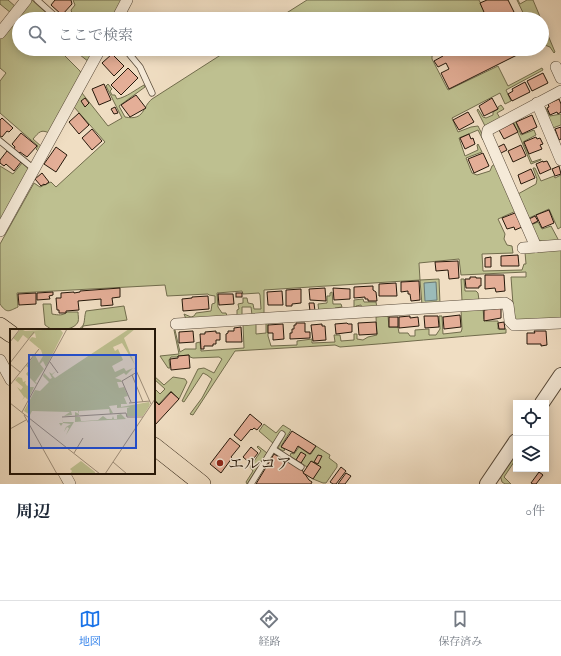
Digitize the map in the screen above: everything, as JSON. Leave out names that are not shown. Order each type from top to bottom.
[{"type":"main road","points":[[0,326],[10,333]]},
{"type":"main road","points":[[155,447],[202,484]]},
{"type":"street","points":[[17,12],[26,0]]},
{"type":"street","points":[[121,12],[127,0]]},
{"type":"street","points":[[0,33],[12,18]]},
{"type":"street","points":[[0,231],[96,56]]},
{"type":"street","points":[[556,67],[561,78]]},
{"type":"street","points":[[536,247],[487,135],[488,130],[561,91]]},
{"type":"street","points":[[537,103],[561,160]]},
{"type":"street","points":[[523,248],[561,245]]},
{"type":"street","points":[[176,324],[505,303],[508,305],[510,321],[514,325],[561,323]]},
{"type":"street","points":[[0,360],[10,378]]},
{"type":"street","points":[[544,400],[561,375]]},
{"type":"street","points":[[487,484],[513,446]]},
{"type":"street","points":[[65,474],[70,484]]},
{"type":"lane","points":[[37,0],[50,12]]},
{"type":"lane","points":[[131,56],[140,67],[152,93]]},
{"type":"lane","points":[[0,141],[34,169]]},
{"type":"lane","points":[[251,484],[282,434]]},
{"type":"lane","points":[[273,449],[301,467]]},
{"type":"green space","points":[[0,0],[8,0],[16,7],[11,13],[0,4]]},
{"type":"green space","points":[[30,0],[32,0],[45,12],[20,12]]},
{"type":"green space","points":[[73,0],[123,0],[116,12],[72,12],[71,10],[75,5]]},
{"type":"green space","points":[[307,0],[479,0],[485,12],[288,12]]},
{"type":"green space","points":[[517,0],[520,4],[527,0],[533,0],[538,12],[523,12]]},
{"type":"green space","points":[[12,22],[12,56],[65,56],[82,75],[49,133],[44,131],[40,132],[33,139],[42,147],[39,152],[36,149],[38,146],[0,113],[0,81],[6,73],[0,68],[0,36]]},
{"type":"green space","points":[[549,38],[555,52],[554,53],[550,47]]},
{"type":"green space","points":[[81,56],[92,56],[89,62]]},
{"type":"green space","points":[[219,56],[432,56],[432,59],[448,90],[498,66],[508,86],[542,68],[543,70],[506,90],[511,101],[505,104],[500,93],[452,118],[458,132],[478,126],[485,140],[483,140],[478,130],[459,138],[465,156],[478,150],[478,144],[482,152],[466,158],[472,173],[477,175],[490,171],[492,166],[495,164],[516,211],[498,219],[505,234],[504,239],[507,245],[512,246],[513,253],[482,254],[483,271],[522,270],[524,264],[526,264],[525,252],[561,250],[561,319],[519,321],[514,318],[511,277],[526,277],[526,272],[461,275],[459,259],[419,263],[420,280],[264,290],[264,314],[252,315],[251,307],[242,307],[242,316],[237,316],[237,310],[239,309],[238,304],[243,303],[243,298],[247,298],[248,303],[253,304],[254,309],[261,309],[259,293],[243,294],[242,291],[217,293],[218,307],[222,313],[226,313],[227,316],[186,319],[184,314],[191,317],[196,313],[211,311],[212,304],[215,303],[215,296],[208,294],[167,296],[165,285],[17,293],[18,307],[8,311],[4,309],[0,304],[0,244],[34,183],[40,187],[51,182],[56,187],[105,142],[74,107],[82,93],[108,126],[122,118],[106,86],[108,84],[112,89],[110,91],[112,95],[115,95],[117,99],[128,95],[144,85],[145,87],[119,106],[125,117],[131,118],[140,115],[152,99]]},
{"type":"green space","points":[[501,105],[504,109],[497,113],[500,118],[485,126],[477,110],[478,109],[483,117],[486,118],[493,115],[493,112]]},
{"type":"green space","points":[[545,107],[550,116],[561,114],[561,125],[553,128],[544,110]]},
{"type":"green space","points":[[515,120],[521,135],[534,130],[536,135],[523,142],[532,162],[541,160],[531,164],[513,121]]},
{"type":"green space","points":[[22,163],[29,169],[0,223],[0,166],[13,174]]},
{"type":"green space","points":[[533,168],[535,168],[541,181],[561,175],[561,227],[558,229],[549,209],[529,218],[518,194],[536,184],[537,179]]},
{"type":"green space","points":[[538,222],[542,229],[551,226],[559,241],[540,241],[531,225]]},
{"type":"green space","points":[[439,279],[440,304],[422,305],[420,280]]},
{"type":"green space","points":[[461,279],[464,279],[465,291],[476,291],[478,293],[479,300],[462,301]]},
{"type":"green space","points":[[332,292],[333,304],[341,304],[342,307],[335,308],[335,311],[319,312],[318,304],[327,303],[327,296],[330,296],[330,293]]},
{"type":"green space","points":[[363,299],[364,302],[376,302],[377,308],[362,309],[361,305],[356,306],[356,310],[354,309],[354,300]]},
{"type":"green space","points":[[43,304],[51,304],[52,314],[60,315],[67,312],[78,312],[78,322],[68,329],[50,329],[45,325]]},
{"type":"green space","points":[[124,306],[127,320],[83,326],[82,329],[79,329],[84,323],[86,311]]},
{"type":"green space","points":[[483,309],[484,319],[486,321],[498,321],[498,329],[506,329],[506,333],[340,347],[335,345],[235,351],[193,415],[190,414],[202,398],[212,379],[203,373],[184,402],[182,401],[198,369],[204,368],[214,373],[222,359],[219,357],[193,358],[189,355],[171,357],[169,360],[170,368],[168,368],[160,356],[179,354],[174,330],[180,352],[185,349],[196,349],[196,343],[200,342],[201,351],[244,348],[243,325],[256,324],[256,334],[266,333],[266,323],[268,323],[268,336],[271,346],[297,345],[297,341],[312,339],[312,343],[335,342],[334,335],[340,335],[341,341],[354,340],[354,334],[357,334],[357,339],[363,340],[377,335],[376,317],[388,316],[389,327],[398,327],[399,333],[408,333],[410,336],[415,336],[415,330],[429,329],[429,335],[436,335],[440,329],[439,316],[442,316],[443,334],[461,332],[461,310]]},
{"type":"green space","points":[[155,377],[164,385],[173,377],[185,379],[187,382],[179,399],[171,391],[159,404],[156,401],[155,402],[155,389],[160,394],[165,389],[155,380]]},
{"type":"green space","points":[[264,424],[276,433],[283,425],[291,430],[281,446],[285,450],[283,451],[278,448],[285,434],[281,432],[274,444],[259,431]]},
{"type":"green space","points":[[258,446],[267,453],[247,484],[246,482],[253,471],[250,467],[261,451],[257,447]]},
{"type":"green space","points":[[316,446],[330,455],[329,458],[337,464],[337,467],[326,483],[313,479],[320,467],[312,461],[307,467],[301,463],[301,452],[296,460],[290,456],[291,453],[294,454],[299,447],[311,454]]},
{"type":"green space","points":[[513,456],[513,464],[504,477],[511,484],[505,484],[502,482],[500,475]]},
{"type":"water","points":[[436,282],[437,300],[425,301],[424,283]]},
{"type":"building","points":[[55,0],[71,0],[72,4],[65,12],[59,12],[51,5]]},
{"type":"building","points":[[487,0],[508,0],[514,12],[484,12],[480,3]]},
{"type":"building","points":[[110,56],[114,56],[124,66],[114,76],[102,63]]},
{"type":"building","points":[[443,56],[515,56],[449,89],[441,73],[449,69],[446,63],[438,67],[434,61]]},
{"type":"building","points":[[128,68],[138,78],[121,95],[111,85]]},
{"type":"building","points":[[543,73],[548,83],[532,91],[527,81]]},
{"type":"building","points":[[525,82],[530,92],[512,101],[508,94],[513,91],[512,89]]},
{"type":"building","points":[[104,84],[111,100],[99,105],[92,89]]},
{"type":"building","points":[[136,95],[146,108],[130,117],[121,105]]},
{"type":"building","points":[[85,98],[89,103],[85,107],[81,101]]},
{"type":"building","points":[[492,98],[498,109],[484,116],[479,106]]},
{"type":"building","points":[[559,99],[561,104],[561,112],[550,115],[547,108],[549,107],[548,104]]},
{"type":"building","points":[[115,107],[118,113],[114,114],[111,109]]},
{"type":"building","points":[[468,112],[474,122],[459,130],[453,120]]},
{"type":"building","points":[[79,113],[89,125],[79,134],[69,122]]},
{"type":"building","points":[[532,115],[537,127],[522,134],[516,122]]},
{"type":"building","points":[[2,118],[13,128],[9,132],[7,131],[2,137],[0,136],[0,120]]},
{"type":"building","points":[[513,123],[518,132],[504,139],[499,130]]},
{"type":"building","points":[[561,127],[561,139],[559,140],[555,129]]},
{"type":"building","points":[[92,129],[102,141],[92,150],[82,138]]},
{"type":"building","points":[[21,133],[37,146],[27,157],[14,149],[15,147],[12,144]]},
{"type":"building","points":[[469,134],[471,139],[473,138],[475,144],[465,149],[460,138]]},
{"type":"building","points":[[536,137],[537,139],[540,138],[543,144],[540,145],[542,149],[529,154],[524,142]]},
{"type":"building","points":[[504,144],[507,150],[501,153],[498,147]]},
{"type":"building","points":[[521,145],[526,156],[513,162],[508,151]]},
{"type":"building","points":[[56,147],[67,155],[56,172],[44,164]]},
{"type":"building","points":[[7,151],[21,162],[14,171],[6,164],[4,166],[0,163],[0,160]]},
{"type":"building","points":[[483,153],[489,166],[474,173],[468,159]]},
{"type":"building","points":[[547,161],[551,169],[540,174],[536,164]]},
{"type":"building","points":[[559,166],[561,174],[555,176],[552,169]]},
{"type":"building","points":[[531,169],[535,178],[521,184],[518,175]]},
{"type":"building","points":[[42,173],[49,182],[41,186],[35,179]]},
{"type":"building","points":[[549,210],[554,223],[542,228],[536,215]]},
{"type":"building","points":[[515,213],[522,227],[515,230],[514,227],[507,229],[502,218]]},
{"type":"building","points":[[535,216],[538,221],[532,224],[529,219]]},
{"type":"building","points":[[518,255],[519,266],[501,266],[501,256]]},
{"type":"building","points":[[491,257],[491,267],[485,267],[485,258]]},
{"type":"building","points":[[458,261],[459,278],[449,279],[448,270],[436,271],[435,262]]},
{"type":"building","points":[[485,275],[504,275],[505,291],[496,292],[495,288],[485,289]]},
{"type":"building","points":[[470,277],[481,278],[481,286],[479,286],[479,288],[466,288],[465,279],[470,279]]},
{"type":"building","points":[[419,281],[420,300],[411,301],[408,291],[401,292],[401,282]]},
{"type":"building","points":[[396,283],[397,296],[379,296],[379,284]]},
{"type":"building","points":[[373,286],[373,290],[376,292],[377,301],[368,301],[365,297],[354,298],[354,287]]},
{"type":"building","points":[[120,288],[120,297],[112,298],[113,305],[101,306],[101,299],[78,301],[79,310],[59,313],[59,310],[57,310],[56,298],[61,298],[61,293]]},
{"type":"building","points":[[325,288],[326,301],[310,300],[309,289]]},
{"type":"building","points":[[333,288],[350,289],[350,299],[334,300]]},
{"type":"building","points":[[301,289],[301,303],[286,306],[286,290]]},
{"type":"building","points":[[282,291],[283,305],[268,305],[267,292]]},
{"type":"building","points":[[53,292],[53,295],[49,296],[50,299],[37,300],[37,293]]},
{"type":"building","points":[[36,293],[36,304],[19,305],[18,294]]},
{"type":"building","points":[[236,293],[242,293],[242,297],[236,297]]},
{"type":"building","points":[[218,294],[233,294],[234,304],[219,305]]},
{"type":"building","points":[[208,296],[209,309],[183,311],[182,299]]},
{"type":"building","points":[[309,303],[314,303],[315,311],[310,311]]},
{"type":"building","points":[[501,308],[501,318],[484,321],[484,310]]},
{"type":"building","points":[[460,315],[461,327],[444,329],[443,317]]},
{"type":"building","points":[[410,316],[410,318],[418,317],[419,326],[399,328],[399,317]]},
{"type":"building","points":[[424,316],[438,316],[439,327],[425,328]]},
{"type":"building","points":[[389,317],[398,317],[398,327],[389,327]]},
{"type":"building","points":[[376,322],[377,334],[359,335],[358,323]]},
{"type":"building","points":[[504,322],[505,329],[499,329],[498,323]]},
{"type":"building","points":[[296,323],[305,323],[305,332],[310,332],[310,338],[290,339],[290,333],[292,333],[292,329],[294,329],[294,325],[296,325]]},
{"type":"building","points":[[283,324],[284,339],[273,340],[273,333],[268,333],[268,325]]},
{"type":"building","points":[[322,324],[322,326],[325,326],[326,340],[313,341],[311,325]]},
{"type":"building","points":[[335,324],[352,324],[352,332],[336,334]]},
{"type":"building","points":[[241,327],[242,342],[226,342],[226,334],[228,331],[234,331],[234,328]]},
{"type":"building","points":[[193,331],[194,342],[179,343],[179,332]]},
{"type":"building","points":[[216,331],[216,333],[220,333],[220,340],[216,340],[216,344],[213,344],[213,346],[204,346],[204,349],[201,349],[200,334]]},
{"type":"building","points":[[534,331],[546,331],[547,345],[541,346],[541,344],[527,344],[527,333],[535,333]]},
{"type":"building","points":[[189,355],[190,368],[171,370],[170,359],[178,358],[178,356]]},
{"type":"building","points":[[171,392],[179,399],[155,425],[155,404],[156,402],[159,405]]},
{"type":"building","points":[[250,414],[262,424],[257,430],[254,428],[252,430],[251,429],[241,441],[234,435]]},
{"type":"building","points":[[292,431],[316,446],[310,454],[298,446],[294,453],[281,447]]},
{"type":"building","points":[[230,438],[240,446],[221,473],[210,464]]},
{"type":"building","points":[[251,447],[258,453],[250,463],[243,457]]},
{"type":"building","points":[[301,452],[306,455],[301,463],[296,460]]},
{"type":"building","points":[[274,454],[302,470],[312,482],[311,484],[256,484]]},
{"type":"building","points":[[318,455],[322,456],[318,464],[314,462]]},
{"type":"building","points":[[311,461],[321,467],[313,479],[303,473]]},
{"type":"building","points":[[341,467],[346,471],[336,484],[333,484],[330,482]]},
{"type":"building","points":[[539,472],[543,475],[536,484],[531,483]]},
{"type":"building","points":[[346,473],[351,476],[345,484],[338,484]]},
{"type":"place","name":"エルコア","points":[[220,463]]}]
